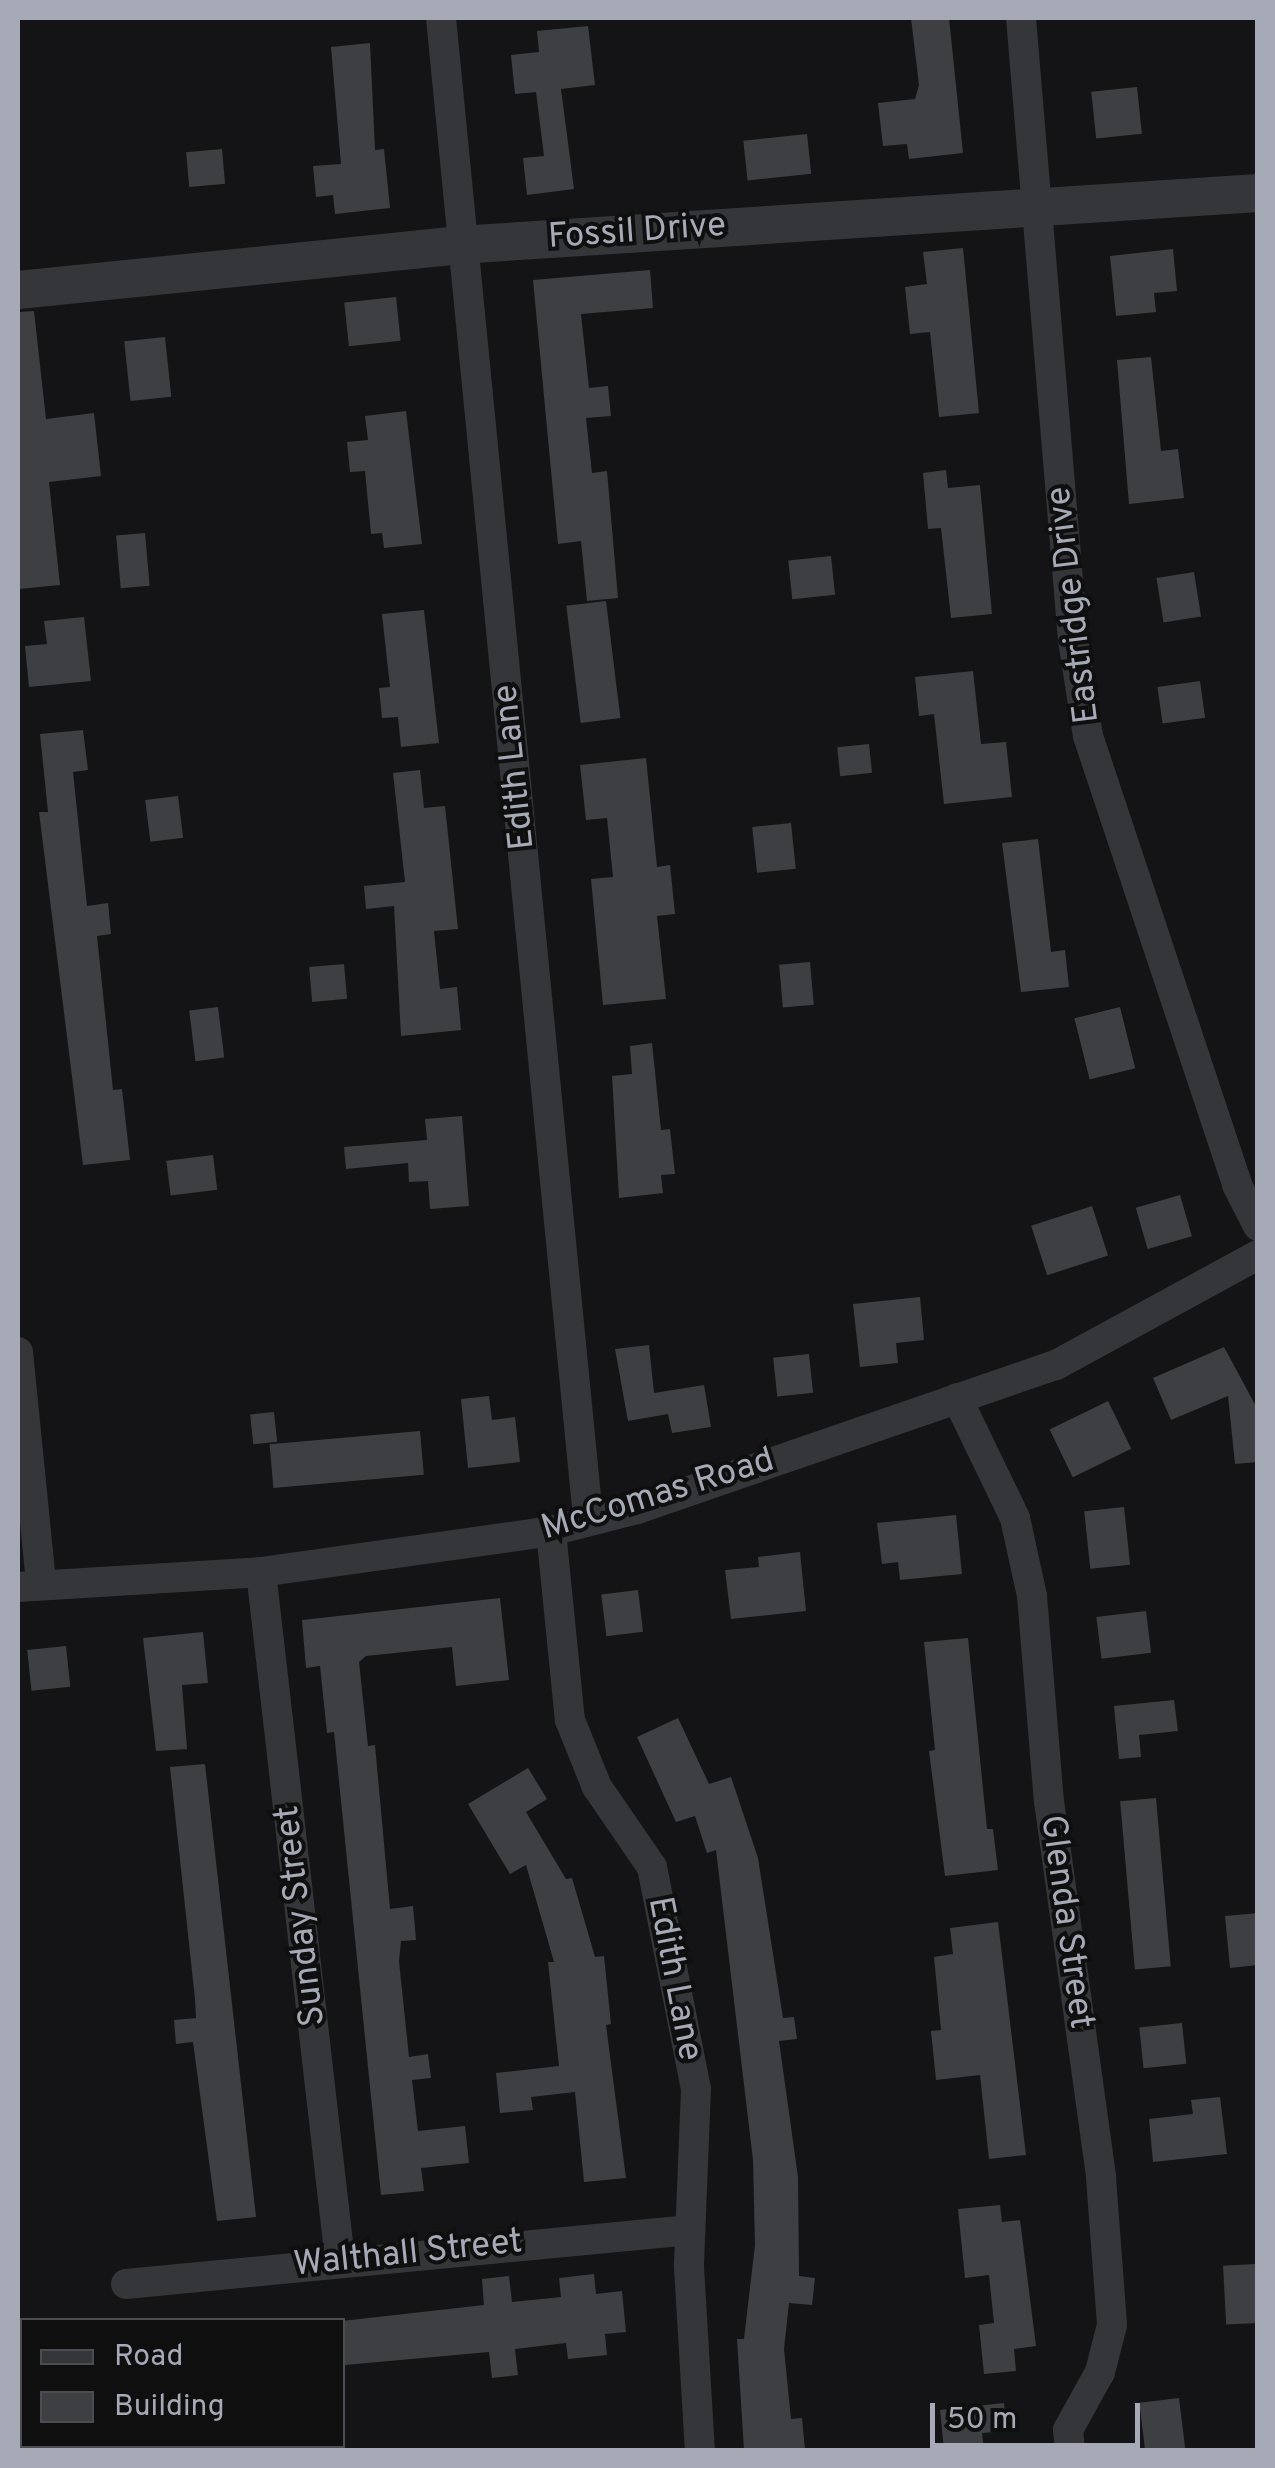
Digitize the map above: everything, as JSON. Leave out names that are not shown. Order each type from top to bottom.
[{"type":"street","name":"Edith Lane","points":[[441,18],[459,245],[552,1114],[588,1518]]},
{"type":"street","name":"Eastridge Drive","points":[[1021,18],[1073,640],[1088,736],[1237,1185],[1258,1226]]},
{"type":"street","name":"Fossil Drive","points":[[18,290],[459,245],[1258,193]]},
{"type":"street","name":"McComas Road","points":[[30,1585],[261,1572],[550,1531],[588,1518],[637,1510],[1056,1365],[1258,1255]]},
{"type":"street","points":[[18,1352],[30,1585]]},
{"type":"street","name":"Glenda Street","points":[[958,1398],[1015,1518],[1032,1596],[1049,1801],[1101,2178],[1112,2325],[1100,2372],[1068,2430],[1070,2450]]},
{"type":"street","name":"Edith Lane","points":[[550,1531],[570,1720],[597,1787],[652,1867],[696,2089],[690,2230],[700,2450]]},
{"type":"street","name":"Sunday Street","points":[[261,1572],[340,2260]]},
{"type":"street","name":"Walthall Street","points":[[126,2284],[340,2260],[690,2230]]},
{"type":"building","points":[[911,18],[949,18],[963,153],[909,159],[907,144],[883,146],[878,103],[915,99],[919,85]]},
{"type":"building","points":[[588,26],[595,85],[561,89],[574,189],[527,195],[523,158],[544,156],[536,92],[515,94],[511,55],[539,52],[537,31]]},
{"type":"building","points":[[370,43],[375,150],[384,149],[390,208],[335,214],[333,195],[316,197],[313,166],[341,164],[331,47]]},
{"type":"building","points":[[1137,87],[1142,134],[1096,139],[1091,92]]},
{"type":"building","points":[[807,134],[811,174],[748,180],[743,141]]},
{"type":"building","points":[[222,149],[225,184],[189,187],[186,152]]},
{"type":"building","points":[[963,248],[979,413],[939,417],[930,332],[910,334],[905,287],[927,284],[923,252]]},
{"type":"building","points":[[1173,249],[1177,291],[1154,293],[1156,312],[1116,316],[1110,256]]},
{"type":"building","points":[[650,270],[653,308],[581,314],[589,388],[608,386],[611,416],[586,418],[592,473],[607,471],[618,598],[587,601],[581,541],[558,544],[533,280]]},
{"type":"building","points":[[396,297],[401,341],[349,346],[344,302]]},
{"type":"building","points":[[34,311],[46,419],[94,413],[101,476],[49,482],[60,585],[19,589],[18,312]]},
{"type":"building","points":[[165,337],[171,397],[130,401],[124,341]]},
{"type":"building","points":[[1151,357],[1161,451],[1178,449],[1184,498],[1129,504],[1117,360]]},
{"type":"building","points":[[406,411],[422,544],[384,548],[382,533],[371,534],[365,471],[350,472],[347,442],[368,440],[365,416]]},
{"type":"building","points":[[946,470],[948,488],[980,485],[992,614],[951,618],[941,528],[928,529],[923,473]]},
{"type":"building","points":[[145,533],[150,586],[121,588],[116,536]]},
{"type":"building","points":[[831,556],[835,595],[792,599],[788,560]]},
{"type":"building","points":[[1194,572],[1201,616],[1164,622],[1156,578]]},
{"type":"building","points":[[606,601],[620,718],[581,723],[566,606]]},
{"type":"building","points":[[424,610],[439,743],[401,747],[398,717],[382,718],[379,688],[390,687],[382,614]]},
{"type":"building","points":[[84,617],[91,681],[29,687],[25,646],[47,644],[44,621]]},
{"type":"building","points":[[973,671],[981,744],[1006,742],[1012,797],[944,804],[934,714],[919,716],[915,677]]},
{"type":"building","points":[[1200,681],[1205,718],[1163,724],[1157,687]]},
{"type":"building","points":[[83,730],[88,770],[73,772],[87,906],[108,903],[111,934],[97,936],[113,1090],[122,1089],[130,1160],[83,1165],[39,812],[48,812],[40,734]]},
{"type":"building","points":[[869,744],[872,773],[840,776],[837,747]]},
{"type":"building","points":[[646,758],[657,867],[670,865],[675,914],[657,916],[666,999],[603,1005],[591,879],[613,877],[607,818],[586,820],[580,765]]},
{"type":"building","points":[[420,770],[424,808],[445,806],[458,929],[434,931],[440,989],[457,987],[461,1030],[401,1036],[394,906],[366,909],[364,886],[405,882],[393,773]]},
{"type":"building","points":[[178,796],[183,838],[150,842],[145,800]]},
{"type":"building","points":[[791,823],[796,869],[757,873],[752,827]]},
{"type":"building","points":[[1038,839],[1051,952],[1065,950],[1069,987],[1021,992],[1002,843]]},
{"type":"building","points":[[810,962],[814,1005],[783,1008],[779,965]]},
{"type":"building","points":[[344,964],[347,999],[312,1002],[309,967]]},
{"type":"building","points":[[218,1007],[224,1058],[195,1061],[189,1011]]},
{"type":"building","points":[[1120,1007],[1135,1068],[1090,1079],[1074,1018]]},
{"type":"building","points":[[652,1043],[661,1130],[670,1129],[675,1174],[661,1175],[663,1193],[619,1198],[612,1076],[632,1074],[630,1046]]},
{"type":"building","points":[[462,1116],[469,1206],[430,1209],[428,1181],[409,1182],[408,1163],[346,1169],[344,1147],[427,1140],[425,1119]]},
{"type":"building","points":[[213,1155],[217,1190],[171,1195],[166,1161]]},
{"type":"building","points":[[1180,1195],[1192,1236],[1148,1249],[1136,1208]]},
{"type":"building","points":[[1092,1206],[1108,1255],[1047,1275],[1031,1226]]},
{"type":"building","points":[[920,1297],[924,1340],[896,1343],[898,1363],[860,1367],[853,1304]]},
{"type":"building","points":[[649,1345],[654,1393],[704,1385],[711,1427],[672,1433],[668,1414],[628,1421],[615,1349]]},
{"type":"building","points":[[1224,1347],[1258,1410],[1258,1462],[1235,1464],[1228,1396],[1171,1420],[1153,1378]]},
{"type":"building","points":[[809,1354],[813,1393],[777,1397],[773,1358]]},
{"type":"building","points":[[489,1396],[492,1420],[515,1417],[520,1462],[468,1468],[461,1399]]},
{"type":"building","points":[[1108,1401],[1131,1449],[1073,1477],[1050,1429]]},
{"type":"building","points":[[274,1412],[277,1442],[253,1444],[250,1415]]},
{"type":"building","points":[[420,1431],[424,1475],[273,1488],[270,1444]]},
{"type":"building","points":[[1124,1507],[1130,1565],[1090,1569],[1084,1511]]},
{"type":"building","points":[[956,1515],[962,1574],[900,1580],[898,1562],[882,1564],[877,1523]]},
{"type":"building","points":[[800,1552],[806,1611],[731,1619],[725,1570],[759,1567],[758,1557]]},
{"type":"building","points":[[638,1590],[643,1632],[606,1636],[601,1595]]},
{"type":"building","points":[[500,1598],[509,1680],[456,1686],[452,1647],[366,1656],[359,1662],[368,1746],[375,1745],[390,1909],[413,1906],[416,1940],[401,1941],[399,1961],[409,2057],[428,2054],[431,2078],[412,2080],[418,2131],[465,2126],[469,2163],[421,2168],[424,2191],[381,2195],[334,1732],[327,1733],[320,1666],[306,1668],[302,1620]]},
{"type":"building","points":[[1146,1611],[1151,1653],[1101,1659],[1096,1617]]},
{"type":"building","points":[[203,1632],[208,1683],[182,1685],[187,1749],[156,1751],[143,1638]]},
{"type":"building","points":[[968,1638],[987,1829],[993,1829],[998,1870],[945,1876],[929,1751],[935,1750],[924,1642]]},
{"type":"building","points":[[66,1646],[70,1687],[31,1691],[27,1650]]},
{"type":"building","points":[[1174,1700],[1178,1731],[1139,1735],[1141,1757],[1119,1759],[1114,1706]]},
{"type":"building","points":[[678,1718],[709,1784],[731,1777],[758,1858],[783,2018],[794,2017],[797,2039],[779,2041],[798,2177],[799,2276],[815,2278],[812,2305],[789,2303],[784,2349],[791,2419],[802,2418],[805,2450],[744,2450],[737,2339],[744,2339],[755,2245],[753,2160],[716,1850],[707,1853],[695,1816],[676,1822],[637,1737]]},
{"type":"building","points":[[205,1764],[256,2217],[217,2221],[193,2042],[176,2044],[174,2020],[196,2018],[170,1767]]},
{"type":"building","points":[[528,1768],[547,1799],[526,1812],[566,1879],[572,1878],[595,1957],[604,1956],[611,2024],[606,2025],[626,2178],[584,2182],[575,2092],[531,2097],[533,2110],[500,2113],[496,2073],[559,2066],[548,1962],[554,1962],[526,1865],[510,1874],[468,1804]]},
{"type":"building","points":[[1156,1798],[1171,1966],[1135,1969],[1120,1801]]},
{"type":"building","points":[[1258,1913],[1258,1965],[1230,1968],[1225,1916]]},
{"type":"building","points":[[998,1922],[1026,2155],[989,2159],[980,2075],[936,2080],[931,2031],[941,2030],[934,1957],[953,1954],[950,1928]]},
{"type":"building","points":[[1182,2023],[1186,2064],[1144,2068],[1139,2027]]},
{"type":"building","points":[[1220,2097],[1227,2154],[1153,2162],[1149,2119],[1193,2114],[1191,2100]]},
{"type":"building","points":[[1000,2205],[1002,2222],[1020,2220],[1036,2346],[1014,2349],[1016,2371],[984,2374],[979,2325],[994,2323],[989,2275],[965,2278],[958,2209]]},
{"type":"building","points":[[1255,2264],[1258,2323],[1226,2325],[1223,2266]]},
{"type":"building","points":[[594,2274],[596,2294],[622,2291],[626,2332],[605,2334],[607,2355],[568,2359],[566,2343],[515,2349],[518,2375],[492,2378],[489,2352],[345,2365],[345,2321],[484,2305],[482,2279],[509,2276],[512,2302],[561,2297],[559,2278]]},
{"type":"building","points":[[1179,2398],[1185,2450],[1145,2450],[1139,2403]]},
{"type":"building","points":[[1004,2403],[1007,2431],[982,2433],[984,2450],[944,2450],[940,2410]]}]
